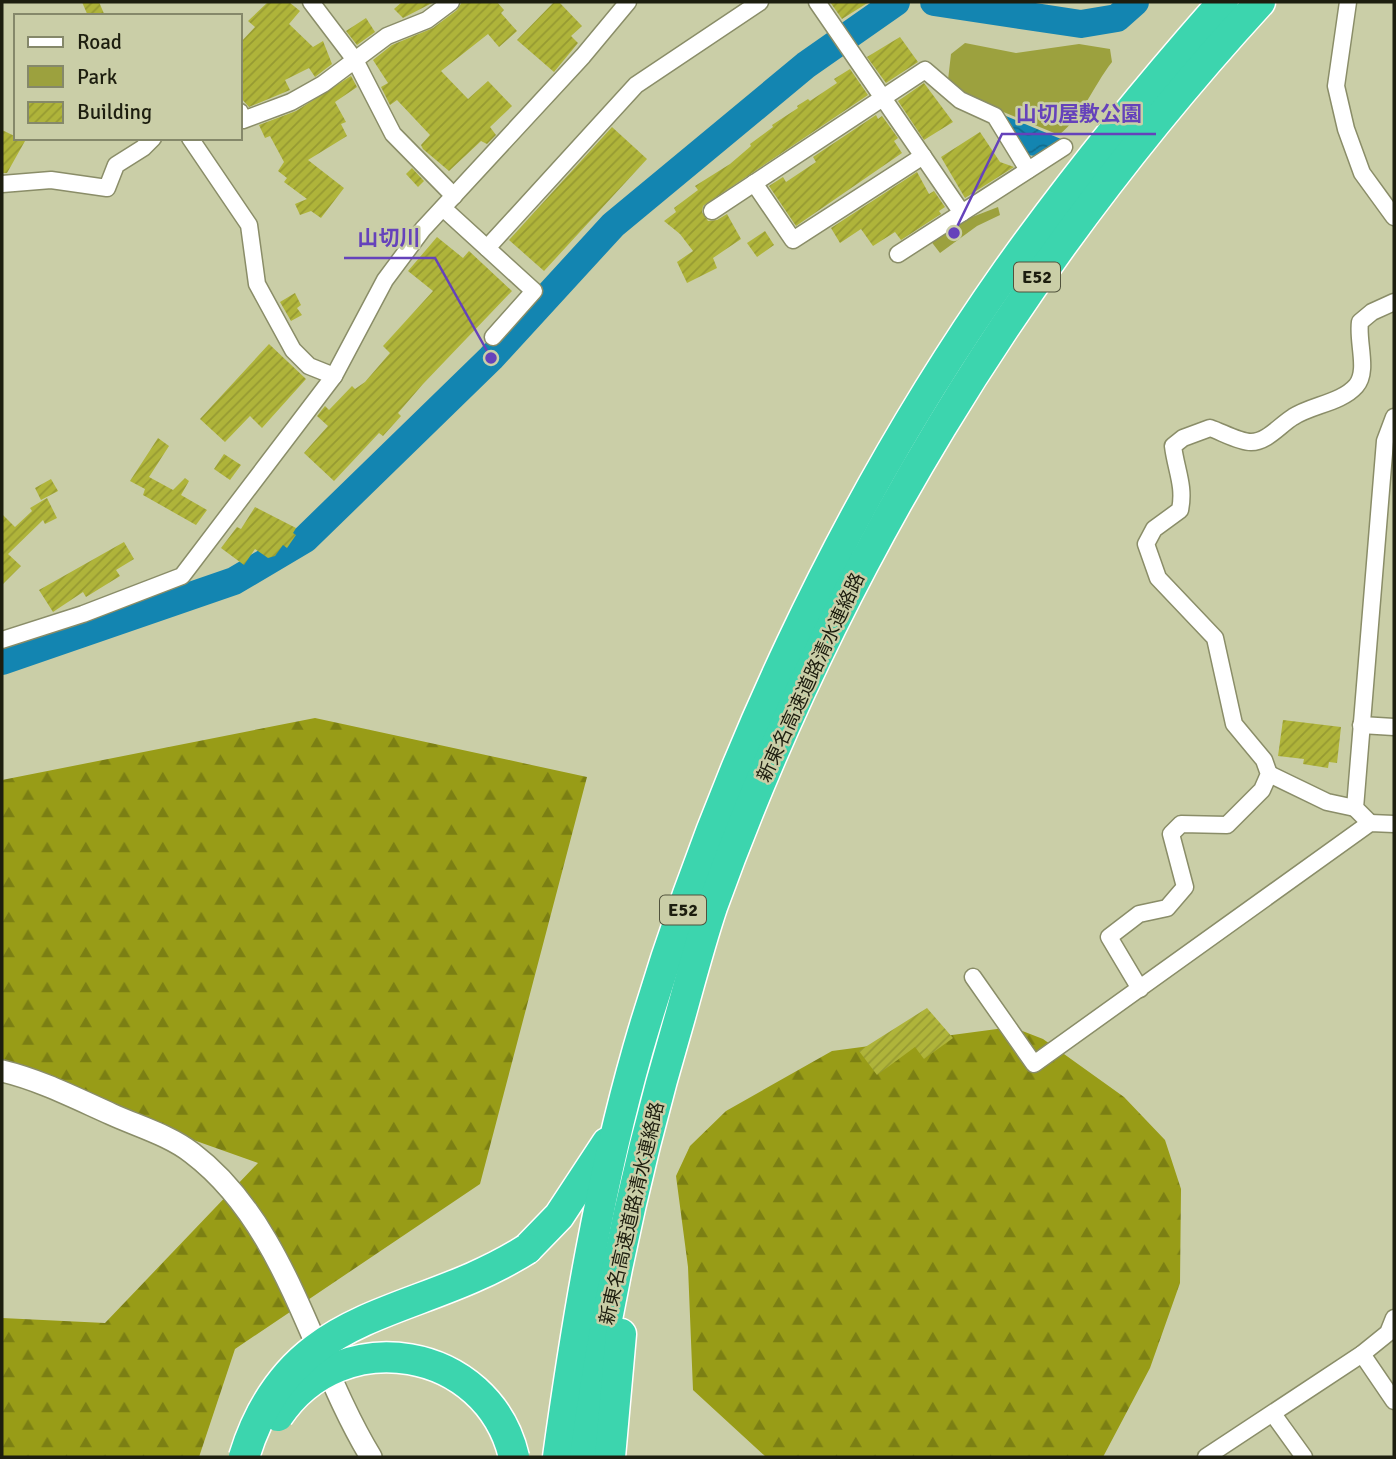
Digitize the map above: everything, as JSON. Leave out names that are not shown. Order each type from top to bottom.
[{"type":"highway","name":"新東名高速道路清水連絡路","points":[[558,1457],[711,911],[892,453],[1006,272],[1130,109],[1223,2]]},
{"type":"highway","name":"新東名高速道路清水連絡路","points":[[584,1457],[609,1277],[597,1213],[621,1116],[660,979],[711,833],[783,665],[843,572],[916,468],[988,348],[1041,270],[1160,115],[1260,2]]},
{"type":"highway","points":[[243,1457],[252,1430],[267,1401],[287,1374],[315,1348],[365,1318],[481,1275],[527,1249],[559,1216],[621,1116]]},
{"type":"highway","points":[[609,1277],[610,1457]]},
{"type":"highway","points":[[259,1457],[268,1430],[282,1409],[316,1377],[344,1363],[368,1357],[396,1356],[420,1360],[446,1370],[468,1385],[488,1404],[514,1457]]},
{"type":"street","points":[[311,2],[355,60],[394,134],[488,248],[534,290],[493,337]]},
{"type":"street","points":[[242,117],[243,120],[290,102],[387,36],[427,20],[451,2]]},
{"type":"street","points":[[4,634],[83,614],[181,576],[334,376],[384,280],[448,202],[583,56],[628,2]]},
{"type":"street","points":[[488,248],[636,85],[760,2]]},
{"type":"street","points":[[817,2],[961,213]]},
{"type":"street","points":[[1348,2],[1336,86],[1346,129],[1362,173],[1394,217]]},
{"type":"street","points":[[712,211],[925,70],[960,100],[995,116],[1028,170]]},
{"type":"street","points":[[2,184],[51,180],[107,188],[116,165],[151,140]]},
{"type":"street","points":[[191,140],[249,225],[257,284],[293,350],[309,366],[334,376]]},
{"type":"street","points":[[898,254],[1064,146]]},
{"type":"street","points":[[754,183],[793,240],[923,156]]},
{"type":"street","points":[[1140,989],[1109,937],[1139,914],[1167,908],[1185,887],[1171,834],[1181,824],[1227,825],[1262,790],[1269,774],[1264,760],[1234,724],[1215,638],[1158,578],[1146,544],[1154,529],[1180,510],[1184,492],[1176,469],[1173,446],[1183,438],[1210,428],[1250,443],[1262,440],[1294,416],[1332,401],[1356,386],[1363,369],[1357,338],[1360,322],[1372,312],[1394,302]]},
{"type":"street","points":[[1355,808],[1385,441],[1394,419]]},
{"type":"street","points":[[1361,725],[1394,727]]},
{"type":"street","points":[[1269,774],[1327,802],[1355,808],[1370,823]]},
{"type":"street","points":[[973,977],[1034,1064],[1370,823],[1394,824]]},
{"type":"street","points":[[2,1071],[44,1084],[169,1139],[189,1151],[229,1186],[261,1231],[352,1425],[371,1457]]},
{"type":"street","points":[[1206,1457],[1362,1354],[1388,1333],[1394,1318]]},
{"type":"street","points":[[1362,1354],[1394,1401]]},
{"type":"street","points":[[1273,1413],[1304,1457]]},
{"type":"green space","points":[[965,43],[1016,53],[1079,44],[1110,49],[1112,62],[1081,110],[1059,135],[972,99],[948,80],[951,54]]},
{"type":"green space","points":[[998,207],[1000,215],[977,226],[940,253],[930,240],[954,224]]},
{"type":"green space","points":[[315,718],[587,777],[480,1184],[235,1349],[199,1457],[2,1457],[2,1318],[105,1323],[258,1163],[2,1072],[2,780]]},
{"type":"green space","points":[[1012,1027],[1043,1039],[1124,1097],[1165,1140],[1181,1189],[1180,1283],[1150,1368],[1103,1457],[766,1457],[693,1390],[688,1267],[676,1176],[690,1146],[726,1111],[832,1051]]},
{"type":"water","points":[[1001,114],[1061,139],[1036,156],[1026,155]]},
{"type":"building","points":[[82,2],[99,2],[104,14],[87,14]]},
{"type":"building","points":[[268,2],[289,2],[300,11],[289,24],[313,47],[323,41],[332,64],[315,77],[309,68],[285,80],[290,90],[249,107],[242,99],[242,41],[255,27],[248,21]]},
{"type":"building","points":[[402,2],[434,2],[403,18],[394,9]]},
{"type":"building","points":[[462,2],[497,2],[504,10],[501,13],[517,31],[499,47],[488,34],[441,71],[468,99],[488,81],[512,106],[490,127],[496,135],[487,144],[481,141],[449,171],[423,149],[421,145],[430,135],[397,100],[390,105],[381,87],[388,83],[373,60],[392,45],[433,28],[457,10]]},
{"type":"building","points":[[554,2],[559,2],[582,26],[571,36],[578,43],[554,72],[517,40]]},
{"type":"building","points":[[830,2],[869,2],[842,19]]},
{"type":"building","points":[[366,18],[375,32],[357,45],[346,31]]},
{"type":"building","points":[[900,37],[918,62],[886,83],[867,57]]},
{"type":"building","points":[[850,69],[868,95],[703,206],[702,212],[708,221],[717,220],[727,214],[741,239],[713,258],[717,268],[687,283],[677,262],[693,251],[680,234],[664,221],[676,212],[674,208],[698,190],[695,186],[730,164],[751,146],[750,144],[773,127],[772,125],[798,108],[797,106],[808,99],[810,101],[837,83],[834,79]]},
{"type":"building","points":[[351,76],[357,87],[335,102],[346,122],[341,124],[347,136],[308,160],[344,188],[321,218],[311,211],[300,215],[295,204],[307,199],[284,182],[287,178],[278,171],[284,162],[270,136],[265,138],[259,125],[296,111]]},
{"type":"building","points":[[924,83],[953,122],[924,140],[898,101]]},
{"type":"building","points":[[876,115],[878,119],[882,116],[898,138],[894,141],[902,153],[796,226],[769,186],[783,177],[786,182],[816,162],[813,157]]},
{"type":"building","points":[[612,127],[647,159],[544,271],[509,240]]},
{"type":"building","points":[[2,130],[14,136],[14,140],[25,141],[7,173],[2,173]]},
{"type":"building","points":[[980,132],[1000,162],[1014,167],[965,198],[941,157]]},
{"type":"building","points":[[412,168],[424,181],[418,187],[406,174]]},
{"type":"building","points":[[917,172],[929,194],[934,191],[945,207],[939,211],[941,214],[901,240],[895,232],[873,246],[861,229],[840,243],[831,228]]},
{"type":"building","points":[[765,231],[774,245],[757,257],[747,243]]},
{"type":"building","points":[[437,237],[463,258],[469,251],[512,291],[423,384],[398,413],[401,416],[383,436],[379,433],[334,481],[304,453],[328,426],[317,416],[325,406],[329,410],[352,386],[355,389],[365,382],[390,353],[383,346],[433,291],[408,271]]},
{"type":"building","points":[[295,293],[301,305],[297,308],[302,315],[291,321],[280,302]]},
{"type":"building","points":[[269,344],[306,379],[262,428],[250,416],[225,442],[200,419]]},
{"type":"building","points":[[158,438],[169,446],[149,477],[173,490],[185,478],[189,481],[181,495],[207,510],[196,525],[143,495],[145,489],[130,481]]},
{"type":"building","points":[[224,454],[241,465],[230,480],[214,469]]},
{"type":"building","points":[[51,479],[58,491],[41,500],[35,488]]},
{"type":"building","points":[[47,498],[57,518],[45,524],[43,520],[8,554],[21,566],[2,585],[2,514],[15,527],[32,511],[30,508]]},
{"type":"building","points":[[255,507],[296,528],[293,533],[296,535],[287,548],[283,545],[275,556],[268,558],[255,549],[244,565],[221,548],[237,527],[241,529]]},
{"type":"building","points":[[124,542],[134,559],[116,570],[120,576],[86,597],[83,592],[53,612],[39,590]]},
{"type":"building","points":[[1283,720],[1341,727],[1337,763],[1329,762],[1328,768],[1303,764],[1304,759],[1278,756]]},
{"type":"building","points":[[927,1008],[953,1038],[924,1059],[915,1047],[877,1075],[859,1051]]},
{"type":"waterway","points":[[2,661],[234,581],[305,539],[491,358],[613,225],[806,65],[896,2]]},
{"type":"waterway","points":[[934,2],[1081,24],[1117,18],[1135,2]]},
{"type":"place","name":"山切屋敷公園","points":[[954,233]]},
{"type":"place","name":"山切川","points":[[491,358]]}]
